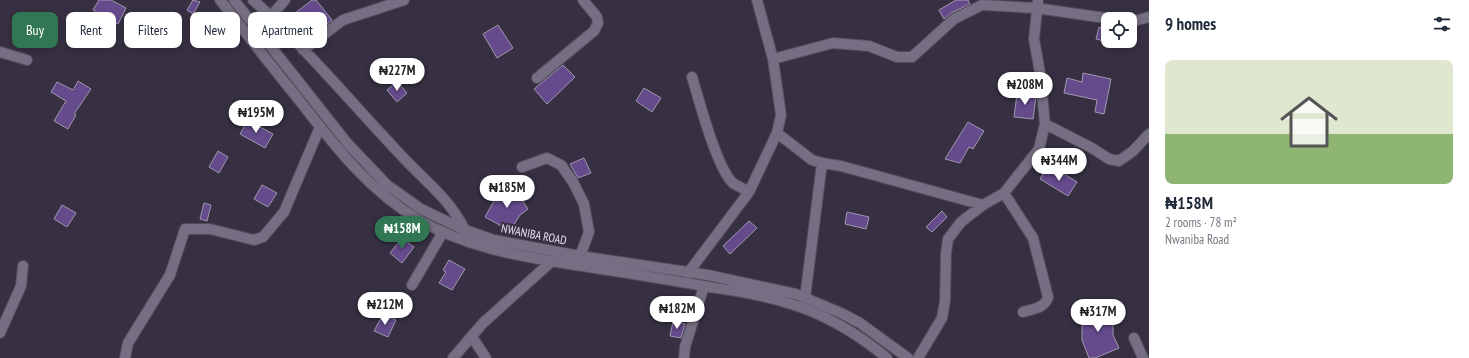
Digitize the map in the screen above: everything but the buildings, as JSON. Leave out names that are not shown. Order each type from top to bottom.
[{"type":"street","points":[[220,0],[341,153],[378,192],[400,208],[443,232],[485,248],[552,261],[762,296],[813,312],[859,336],[887,358]]},
{"type":"street","name":"NWANIBA ROAD","points":[[234,0],[348,144],[373,172],[404,198],[437,218],[465,230],[507,242],[775,289],[805,298],[841,312],[860,323],[908,358]]},
{"type":"street","points":[[253,0],[266,12]]},
{"type":"street","points":[[274,12],[285,0]]},
{"type":"street","points":[[404,0],[343,20],[303,50],[399,153],[442,194],[456,212],[465,230]]},
{"type":"street","points":[[537,78],[594,31],[598,23],[596,17],[583,0]]},
{"type":"street","points":[[688,273],[749,192],[777,132],[781,115],[773,58],[757,0]]},
{"type":"street","points":[[773,58],[833,43],[869,46],[897,57],[912,57],[954,19],[982,5],[1037,4],[1101,17]]},
{"type":"street","points":[[918,358],[942,318],[948,239],[961,222],[983,205],[1004,193],[1039,149],[1045,124],[1040,74],[1034,40],[1037,4]]},
{"type":"street","points":[[1137,20],[1149,17]]},
{"type":"street","points":[[0,52],[27,60]]},
{"type":"street","points":[[692,77],[709,134],[723,167],[732,182],[749,192]]},
{"type":"street","points":[[1045,124],[1092,148],[1109,159],[1119,161],[1133,151],[1149,134]]},
{"type":"street","points":[[125,358],[128,343],[170,275],[185,229],[210,229],[254,240],[263,237],[284,212],[320,127]]},
{"type":"street","points":[[777,132],[812,160],[841,166],[983,205]]},
{"type":"street","points":[[522,167],[547,158],[561,165],[573,182],[584,204],[589,232],[580,256]]},
{"type":"street","points":[[805,298],[822,163]]},
{"type":"street","points":[[1004,193],[1033,238],[1048,297],[1047,302],[1041,306],[1023,312]]},
{"type":"street","points":[[412,286],[443,232]]},
{"type":"street","points":[[453,358],[483,323],[552,261]]},
{"type":"street","points":[[0,333],[21,286],[23,266]]},
{"type":"street","points":[[684,358],[685,346],[704,286]]},
{"type":"street","points":[[472,337],[486,358]]},
{"type":"street","points":[[1134,338],[1143,358]]}]
